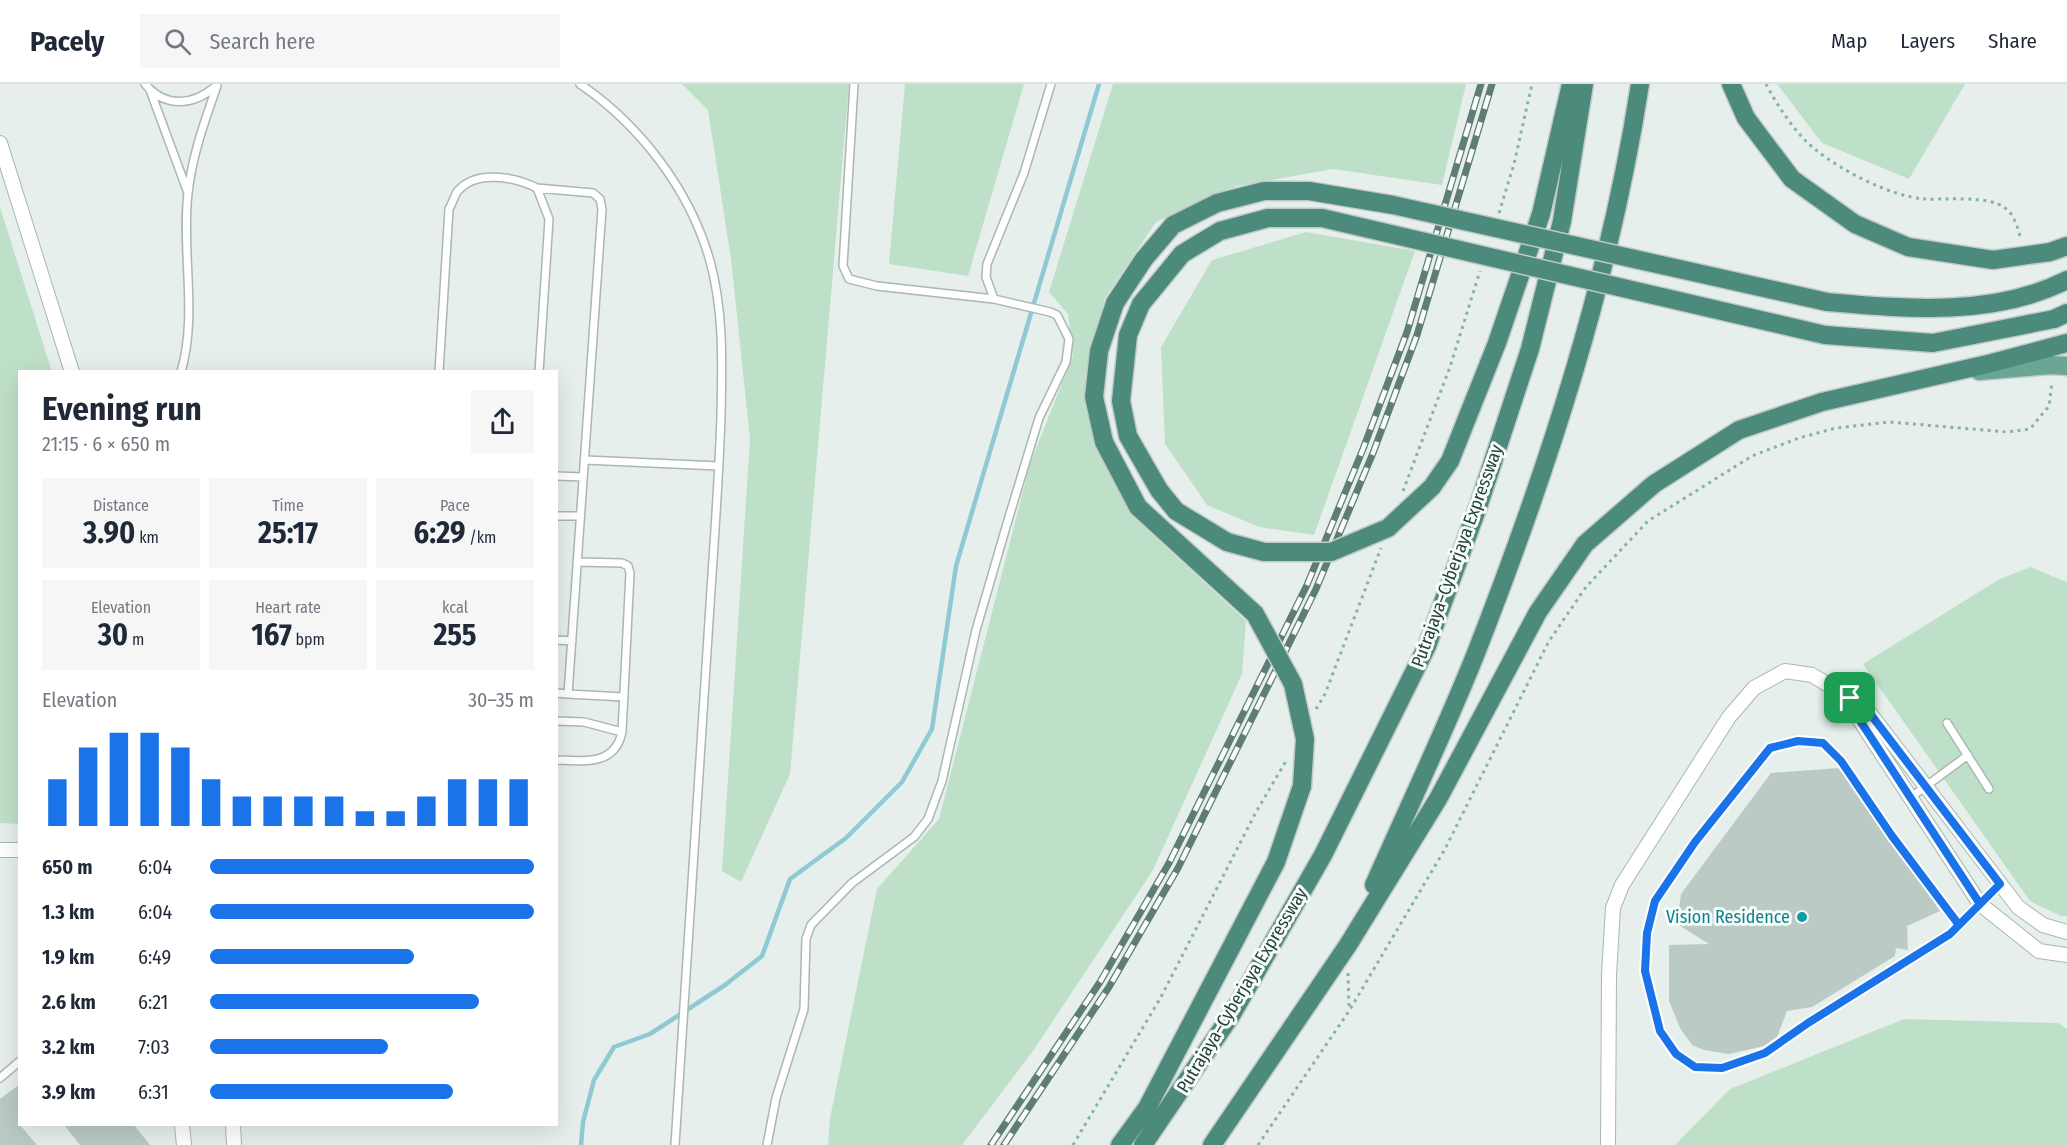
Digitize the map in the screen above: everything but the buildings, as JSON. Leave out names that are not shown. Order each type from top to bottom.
[{"type":"highway","points":[[1571,84],[1542,214],[1497,343],[1450,461],[1432,488],[1388,528],[1330,552],[1264,552],[1227,542],[1176,511],[1159,490],[1128,436],[1121,401],[1128,335],[1141,304],[1182,254],[1220,231],[1268,218],[1322,218],[1826,335],[1933,343],[2054,319],[2067,313]]},
{"type":"highway","name":"Putrajaya–Cyberjaya Expressway","points":[[1143,1145],[1232,1014],[1323,855],[1427,646],[1479,504],[1530,349],[1562,221],[1584,84]]},
{"type":"highway","points":[[1348,945],[1475,655],[1527,515],[1578,360],[1630,152],[1640,84]]},
{"type":"highway","points":[[1731,84],[1746,118],[1792,179],[1854,224],[1908,247],[1992,260],[2050,252],[2067,246]]},
{"type":"highway","points":[[1120,1145],[1147,1108],[1276,862],[1302,786],[1305,739],[1293,684],[1255,614],[1138,507],[1104,442],[1094,396],[1099,351],[1115,303],[1144,259],[1173,225],[1217,203],[1254,194],[1309,191],[1393,205],[1827,302],[1934,309],[1983,305],[2049,290],[2067,280]]},
{"type":"highway","points":[[1212,1145],[1348,945],[1438,799],[1538,612],[1585,544],[1654,484],[1739,430],[1822,402],[2067,343]]},
{"type":"main road","points":[[1940,375],[2051,364],[2067,366]]},
{"type":"street","points":[[0,143],[71,370]]},
{"type":"street","points":[[1608,1145],[1609,975],[1613,908],[1622,885],[1729,717],[1754,688],[1785,671],[1812,675],[1865,707],[2018,907],[2043,925],[2067,932]]},
{"type":"street","points":[[1850,698],[1855,713],[1980,904],[2039,951],[2067,955]]},
{"type":"street","points":[[0,850],[18,850]]},
{"type":"street","points":[[182,1126],[184,1145]]},
{"type":"street","points":[[233,1126],[234,1145]]},
{"type":"lane","points":[[145,84],[162,99],[177,102],[192,101],[205,95],[217,85]]},
{"type":"lane","points":[[580,84],[604,100],[638,134],[669,174],[692,213],[709,259],[723,340],[719,466],[675,1145]]},
{"type":"lane","points":[[767,1145],[776,1098],[804,1009],[806,939],[811,925],[852,884],[914,837],[928,819],[942,781],[976,630],[1006,527],[1039,418],[1066,362],[1069,339],[1057,315],[1050,312],[994,299],[868,284],[849,279],[844,272],[854,84]]},
{"type":"lane","points":[[994,299],[986,277],[987,264],[1024,173],[1051,84]]},
{"type":"lane","points":[[182,370],[186,356],[189,283],[188,193],[200,134],[217,85]]},
{"type":"lane","points":[[150,90],[188,193]]},
{"type":"lane","points":[[438,370],[449,209],[458,191],[476,180],[500,177],[537,188],[593,193],[600,199],[602,209],[568,694]]},
{"type":"lane","points":[[537,188],[549,219],[539,370]]},
{"type":"lane","points":[[585,460],[719,466]]},
{"type":"lane","points":[[558,476],[583,477]]},
{"type":"lane","points":[[558,516],[580,516]]},
{"type":"lane","points":[[558,760],[588,761],[604,758],[617,749],[622,732],[630,573],[628,566],[577,562]]},
{"type":"lane","points":[[558,640],[572,641]]},
{"type":"lane","points":[[558,693],[624,697]]},
{"type":"lane","points":[[558,721],[584,722],[622,732]]},
{"type":"lane","points":[[1947,723],[1989,789]]},
{"type":"lane","points":[[1959,925],[1892,836],[1841,761],[1823,743],[1798,741],[1770,748],[1695,842],[1655,901],[1647,933],[1645,971],[1660,1031],[1676,1054],[1695,1067],[1722,1068],[1765,1053],[1808,1023],[1933,945],[1959,925],[2000,884]]},
{"type":"lane","points":[[1910,798],[1968,755]]},
{"type":"lane","points":[[0,1078],[18,1063]]},
{"type":"path","points":[[1496,220],[1514,164],[1532,84]]},
{"type":"path","points":[[1766,84],[1776,102],[1815,150],[1869,183],[1920,199],[1985,201],[2005,207],[2015,222],[2022,242]]},
{"type":"path","points":[[1399,501],[1450,367],[1482,266]]},
{"type":"path","points":[[1258,1145],[1349,1011],[1445,849],[1549,641],[1586,587],[1648,521],[1752,456],[1799,438],[1836,428],[1890,422],[2007,432],[2030,429],[2049,406],[2052,382]]},
{"type":"path","points":[[1313,714],[1325,694],[1382,546]]},
{"type":"path","points":[[1073,1145],[1161,997],[1256,812],[1290,753]]},
{"type":"path","points":[[1348,945],[1349,1011]]},
{"type":"green space","points":[[682,84],[849,84],[790,774],[741,882],[722,871],[750,439],[731,259],[708,110]]},
{"type":"green space","points":[[905,84],[1024,84],[968,276],[889,264]]},
{"type":"green space","points":[[1113,84],[1466,84],[1442,185],[1333,169],[1237,186],[1156,222],[1105,298],[1085,376],[1094,437],[1130,514],[1246,621],[1242,674],[1153,870],[1033,1051],[962,1145],[828,1145],[830,1118],[877,889],[939,819],[1030,464],[1073,355],[1068,314],[1049,292]]},
{"type":"green space","points":[[1777,84],[1965,84],[1909,179],[1822,143]]},
{"type":"green space","points":[[0,207],[51,370],[18,370],[18,824],[0,823]]},
{"type":"green space","points":[[1306,232],[1415,251],[1314,535],[1259,527],[1207,505],[1165,444],[1161,347],[1212,260]]},
{"type":"green space","points":[[2030,567],[2067,582],[2067,916],[2061,916],[2030,901],[1863,664],[1998,580]]},
{"type":"green space","points":[[1904,1019],[2058,1023],[2067,1029],[2067,1145],[1675,1145],[1730,1089]]},
{"type":"waterway","points":[[581,1145],[583,1122],[594,1080],[614,1047],[650,1034],[725,985],[762,956],[790,879],[846,838],[902,782],[932,729],[956,566],[1099,84]]},
{"type":"railway","points":[[991,1145],[1100,982],[1169,863],[1307,585],[1363,449],[1407,332],[1481,84]]},
{"type":"railway","points":[[1004,1145],[1109,987],[1178,868],[1316,589],[1373,453],[1417,335],[1492,84]]},
{"type":"place","name":"Vision Residence","points":[[1802,917]]},
{"type":"route","points":[[1850,698],[1855,713],[1936,842],[1980,904],[1959,925],[1950,934],[1808,1023],[1765,1053],[1722,1068],[1695,1067],[1676,1054],[1660,1031],[1645,971],[1647,933],[1655,901],[1695,842],[1770,748],[1798,741],[1823,743],[1841,761],[1892,836],[1959,925],[1980,904],[2000,884],[1865,707],[1850,698]]}]
